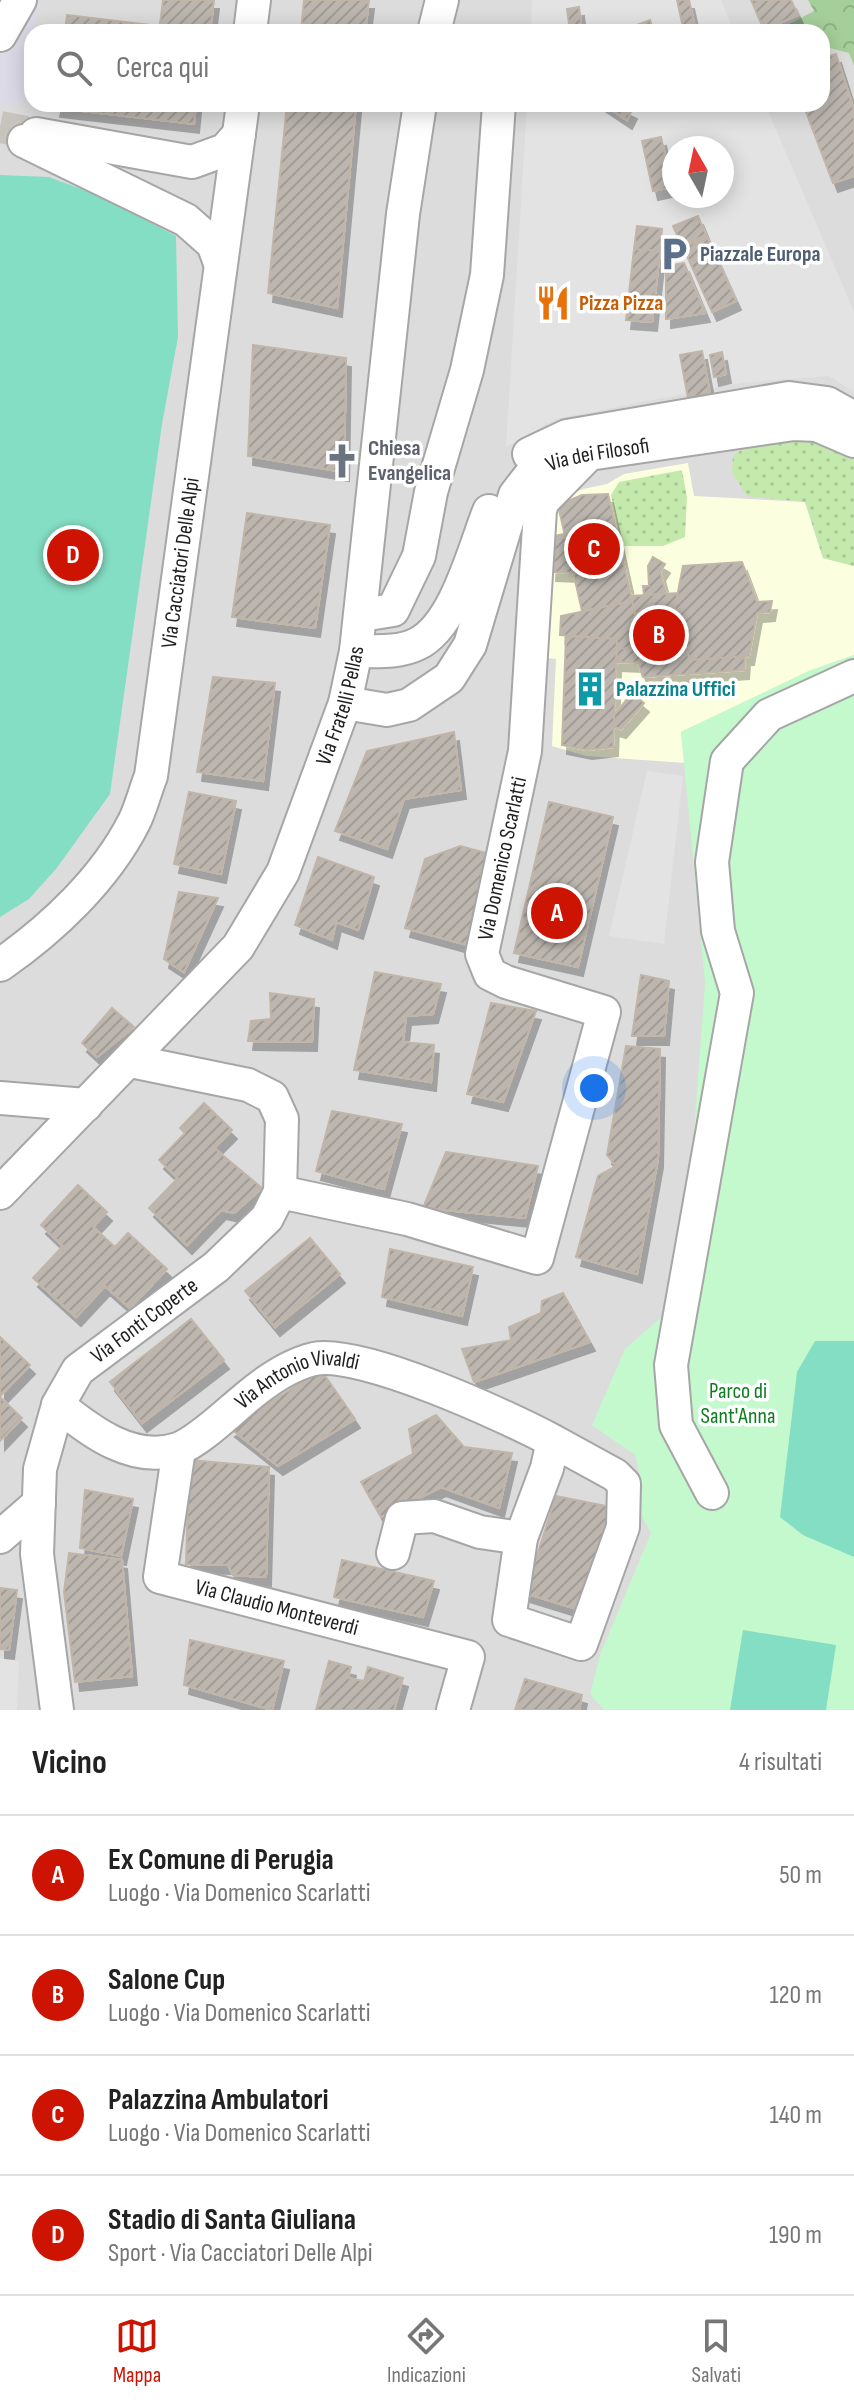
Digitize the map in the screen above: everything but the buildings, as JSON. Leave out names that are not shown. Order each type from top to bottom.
[{"type":"street","points":[[1,26],[18,0]]},
{"type":"street","points":[[251,24],[254,0]]},
{"type":"street","points":[[436,24],[442,0]]},
{"type":"street","name":"Via Fratelli Pellas","points":[[0,1193],[238,947],[283,872],[345,703],[356,651],[398,261],[419,112]]},
{"type":"street","points":[[362,615],[393,610],[419,556],[431,492],[467,370],[487,275],[496,191],[499,112]]},
{"type":"street","points":[[220,263],[213,244],[186,220],[25,136],[192,162],[225,150],[241,119]]},
{"type":"street","name":"Via Cacciatori Delle Alpi","points":[[0,965],[70,907],[100,873],[134,822],[151,776],[241,119]]},
{"type":"street","points":[[728,434],[742,394]]},
{"type":"street","name":"Via dei Filosofi","points":[[356,651],[394,651],[418,644],[441,626],[498,489],[519,460],[567,436],[742,394],[808,399],[852,420]]},
{"type":"street","name":"Via dei Filosofi","points":[[345,703],[387,710],[409,705],[449,678],[470,645],[515,495],[532,473],[556,461],[589,454],[794,424],[817,425],[852,420]]},
{"type":"street","name":"Via Domenico Scarlatti","points":[[280,1192],[407,1219],[537,1258],[604,1012],[506,982],[490,974],[482,954],[525,751],[540,510],[543,501],[589,454]]},
{"type":"street","points":[[712,1493],[676,1425],[671,1365],[737,993],[718,931],[712,862],[727,761],[769,715],[854,676]]},
{"type":"street","points":[[0,951],[31,940]]},
{"type":"street","points":[[131,1061],[248,1085],[272,1097],[282,1119],[280,1192]]},
{"type":"street","points":[[0,1098],[86,1105]]},
{"type":"street","name":"Via Fonti Coperte","points":[[57,1710],[37,1554],[40,1469],[58,1405],[78,1370],[216,1267],[267,1218],[280,1192]]},
{"type":"street","name":"Via Antonio Vivaldi","points":[[179,1449],[288,1368],[316,1359],[347,1359],[503,1415],[553,1441],[615,1475],[624,1484],[623,1527],[581,1644],[509,1620],[521,1538],[547,1468],[553,1441]]},
{"type":"street","points":[[58,1405],[117,1445],[149,1452],[179,1449]]},
{"type":"street","name":"Via Claudio Monteverdi","points":[[179,1449],[160,1577],[468,1657],[453,1710]]},
{"type":"street","points":[[0,1537],[39,1503]]},
{"type":"street","points":[[393,1553],[402,1518],[434,1516],[480,1532],[521,1538]]},
{"type":"shaded area","points":[[0,0],[854,0],[854,1710],[0,1710]]},
{"type":"shaded area","points":[[0,0],[38,0],[35,24],[24,24],[24,105],[0,102]]},
{"type":"shaded area","points":[[532,0],[721,0],[731,24],[531,24]]},
{"type":"shaded area","name":"Piazzale Europa","points":[[527,112],[768,112],[854,312],[854,392],[829,376],[741,383],[555,419],[506,447]]},
{"type":"shaded area","points":[[688,463],[694,496],[805,502],[823,558],[854,566],[854,655],[809,671],[681,732],[686,763],[586,756],[552,746],[556,659],[548,658],[552,502],[583,489],[607,484],[624,474]]},
{"type":"shaded area","points":[[647,771],[683,776],[664,944],[609,936]]},
{"type":"shaded area","points":[[0,1658],[19,1661],[17,1710],[0,1710]]},
{"type":"green space","points":[[808,0],[854,0],[854,66],[849,53],[830,48],[830,24],[789,24],[814,11]]},
{"type":"green space","points":[[0,175],[49,177],[102,197],[176,236],[178,337],[162,424],[110,794],[56,869],[29,899],[0,917]]},
{"type":"green space","points":[[794,440],[820,441],[854,456],[854,566],[823,558],[805,502],[747,496],[732,472],[733,456],[743,449]]},
{"type":"green space","points":[[682,470],[687,497],[685,537],[663,546],[622,546],[611,495],[619,482]]},
{"type":"green space","name":"Parco di Sant'Anna","points":[[854,655],[854,1710],[604,1710],[590,1694],[600,1655],[651,1533],[636,1505],[643,1488],[635,1455],[592,1425],[625,1349],[665,1314],[691,1173],[705,983],[681,732],[809,671]]},
{"type":"green space","points":[[815,1341],[854,1341],[854,1557],[803,1535],[780,1517],[797,1372]]},
{"type":"green space","points":[[743,1630],[836,1645],[826,1710],[730,1710]]},
{"type":"tunnel","points":[[0,127],[26,132]]},
{"type":"place","name":"Piazzale Europa","points":[[674,254]]},
{"type":"place","name":"Pizza Pizza","points":[[553,303]]},
{"type":"place","name":"Chiesa Evangelica","points":[[342,461]]},
{"type":"place","name":"Palazzina Ambulatori","points":[[594,549]]},
{"type":"place","name":"Stadio di Santa Giuliana","points":[[73,555]]},
{"type":"place","name":"Salone Cup","points":[[659,635]]},
{"type":"place","name":"Palazzina Uffici","points":[[590,689]]},
{"type":"place","name":"Ex Comune di Perugia","points":[[557,913]]}]
